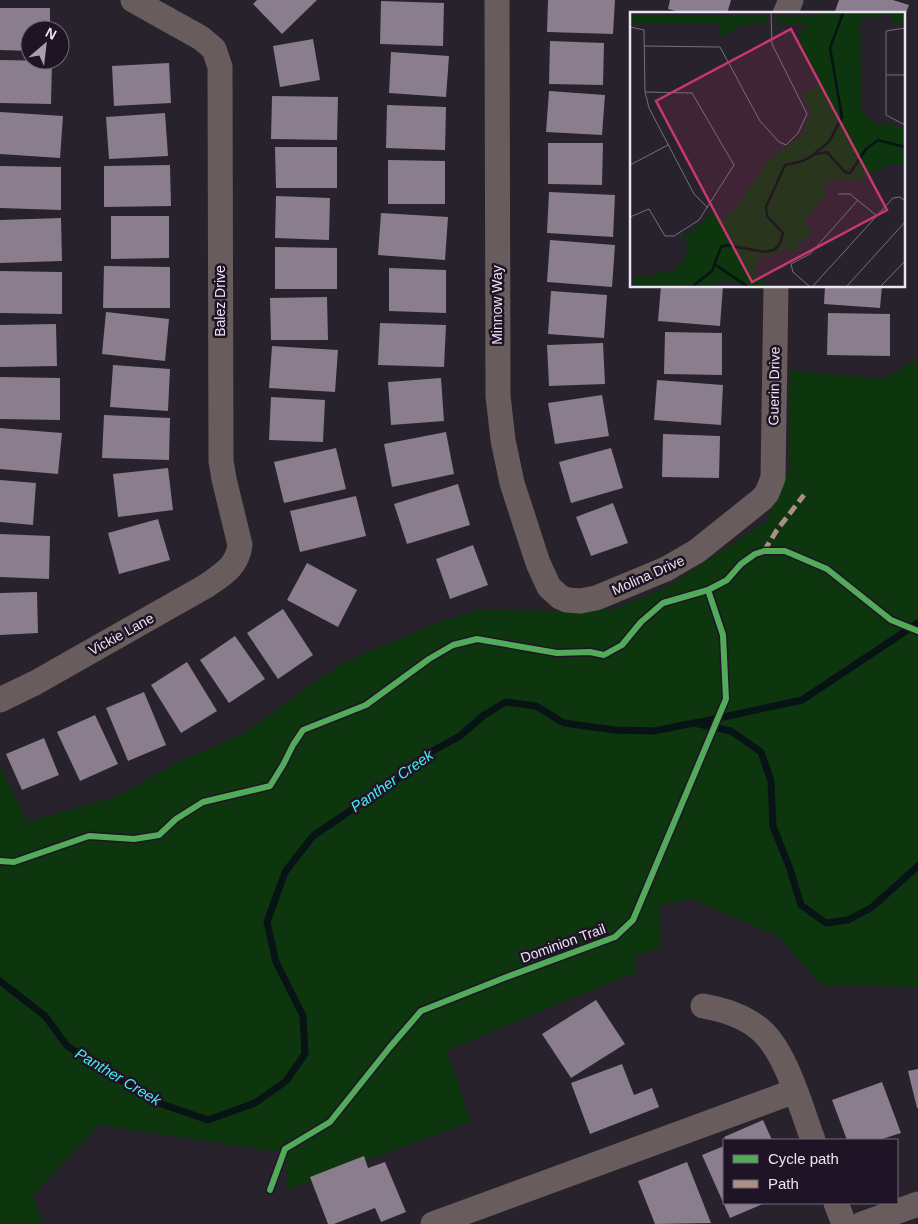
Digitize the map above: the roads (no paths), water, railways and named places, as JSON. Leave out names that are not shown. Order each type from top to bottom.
[{"type":"street","name":"Balez Drive","points":[[133,0],[185,28],[214,49],[220,67],[221,461],[240,544],[237,560]]},
{"type":"street","name":"Minnow Way","points":[[497,0],[498,396],[503,440],[512,483],[541,572],[549,587],[560,597]]},
{"type":"street","points":[[786,12],[791,0]]},
{"type":"street","name":"Guerin Drive","points":[[770,486],[773,478],[776,288]]},
{"type":"street","name":"Molina Drive","points":[[560,597],[567,600],[588,600],[666,569],[697,551],[762,499],[770,486]]},
{"type":"street","name":"Vickie Lane","points":[[0,700],[35,683],[206,586],[230,568],[237,560]]},
{"type":"street","points":[[703,1006],[731,1013],[757,1027],[768,1038],[783,1062],[813,1139]]},
{"type":"street","points":[[433,1224],[795,1091]]},
{"type":"street","points":[[836,1204],[844,1224]]},
{"type":"street","points":[[862,1224],[918,1204]]},
{"type":"waterway","points":[[696,723],[802,700],[918,623]]},
{"type":"waterway","name":"Panther Creek","points":[[0,981],[45,1016],[67,1046],[156,1102],[208,1120],[255,1103],[286,1081],[305,1054],[303,1016],[276,962],[267,922],[285,872],[313,836],[394,781],[427,754],[460,736],[484,715],[506,702],[536,706],[564,723],[614,730],[654,731],[694,723],[731,731],[761,752],[771,781],[773,826],[790,869],[801,905],[826,923],[848,920],[871,908],[918,866]]}]
